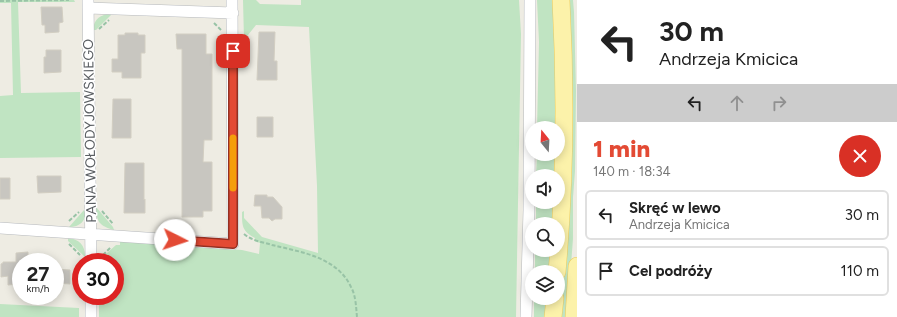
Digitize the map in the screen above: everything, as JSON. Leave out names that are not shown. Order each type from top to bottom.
[{"type":"main road","points":[[557,265],[565,135],[564,48],[561,0]]},
{"type":"main road","points":[[574,317],[577,266]]},
{"type":"main road","points":[[553,317],[554,305]]},
{"type":"street","points":[[0,228],[233,244],[232,0]]},
{"type":"street","points":[[526,317],[529,203],[530,0]]},
{"type":"street","points":[[88,4],[233,12]]},
{"type":"street","name":"PANA WOŁODYJOWSKIEGO","points":[[88,4],[91,253]]},
{"type":"street","points":[[91,305],[91,317]]},
{"type":"path","points":[[0,1],[69,0]]},
{"type":"path","points":[[95,33],[114,16]]},
{"type":"path","points":[[253,240],[311,255],[333,266],[346,277],[352,288],[356,301],[357,317]]},
{"type":"green space","points":[[0,0],[74,0],[75,2],[18,2],[21,93],[80,92],[81,157],[0,158],[0,96],[13,95],[11,3],[0,3]]},
{"type":"green space","points":[[243,0],[256,0],[260,4],[301,5],[301,0],[519,0],[521,34],[516,317],[99,317],[99,305],[124,305],[124,253],[107,253],[116,245],[120,245],[120,241],[242,250],[259,254],[260,243],[254,241],[255,238],[247,233],[244,228],[242,212],[244,211],[244,218],[262,237],[318,253],[317,186],[309,27],[256,25],[244,40]]},
{"type":"green space","points":[[537,0],[553,0],[556,42],[556,121],[537,121],[539,42]]},
{"type":"green space","points":[[569,0],[573,0],[574,12],[576,91],[575,171],[573,197],[573,239],[567,317],[560,317],[561,305],[565,305],[565,265],[572,171]]},
{"type":"green space","points":[[111,13],[111,15],[96,30],[93,30],[95,22],[99,18]]},
{"type":"green space","points":[[537,161],[556,161],[555,169],[536,169]]},
{"type":"green space","points":[[96,207],[114,230],[105,227],[100,223],[97,216]]},
{"type":"green space","points":[[536,209],[554,209],[553,217],[536,217]]},
{"type":"green space","points":[[84,210],[86,210],[86,214],[82,223],[69,227]]},
{"type":"green space","points":[[68,238],[81,243],[85,253],[81,253],[68,241]]},
{"type":"green space","points":[[535,257],[550,257],[550,265],[535,265]]},
{"type":"green space","points":[[0,304],[79,308],[79,317],[0,317]]},
{"type":"green space","points":[[534,305],[546,305],[545,317],[534,317]]},
{"type":"building","points":[[41,7],[62,7],[63,22],[59,23],[59,32],[45,33],[45,25],[42,25]]},
{"type":"building","points":[[259,32],[275,32],[274,61],[277,61],[277,80],[257,80]]},
{"type":"building","points":[[125,33],[138,33],[138,35],[145,35],[145,53],[141,53],[141,78],[122,78],[122,72],[112,72],[112,59],[118,59],[118,35],[125,35]]},
{"type":"building","points":[[176,34],[206,34],[206,54],[212,54],[212,140],[204,140],[203,162],[212,162],[212,211],[203,211],[203,217],[182,217],[182,49],[177,49]]},
{"type":"building","points":[[46,50],[61,50],[61,72],[44,73],[44,57],[46,57]]},
{"type":"building","points":[[113,99],[131,99],[131,138],[112,138]]},
{"type":"building","points":[[257,117],[273,117],[273,137],[257,137]]},
{"type":"building","points":[[125,163],[144,163],[145,213],[124,213]]},
{"type":"building","points":[[37,176],[61,176],[61,192],[38,193]]},
{"type":"building","points":[[0,178],[10,178],[10,199],[0,199]]},
{"type":"building","points":[[255,195],[267,195],[267,197],[273,197],[282,207],[282,219],[275,219],[272,221],[269,218],[262,218],[261,206],[254,206]]},
{"type":"building","points":[[3,262],[12,262],[12,285],[8,285],[8,276],[1,277],[1,264]]},
{"type":"building","points":[[64,270],[70,270],[70,284],[64,284]]},
{"type":"slow traffic","points":[[233,138],[233,188]]},
{"type":"route","points":[[175,240],[233,244],[233,51]]}]
